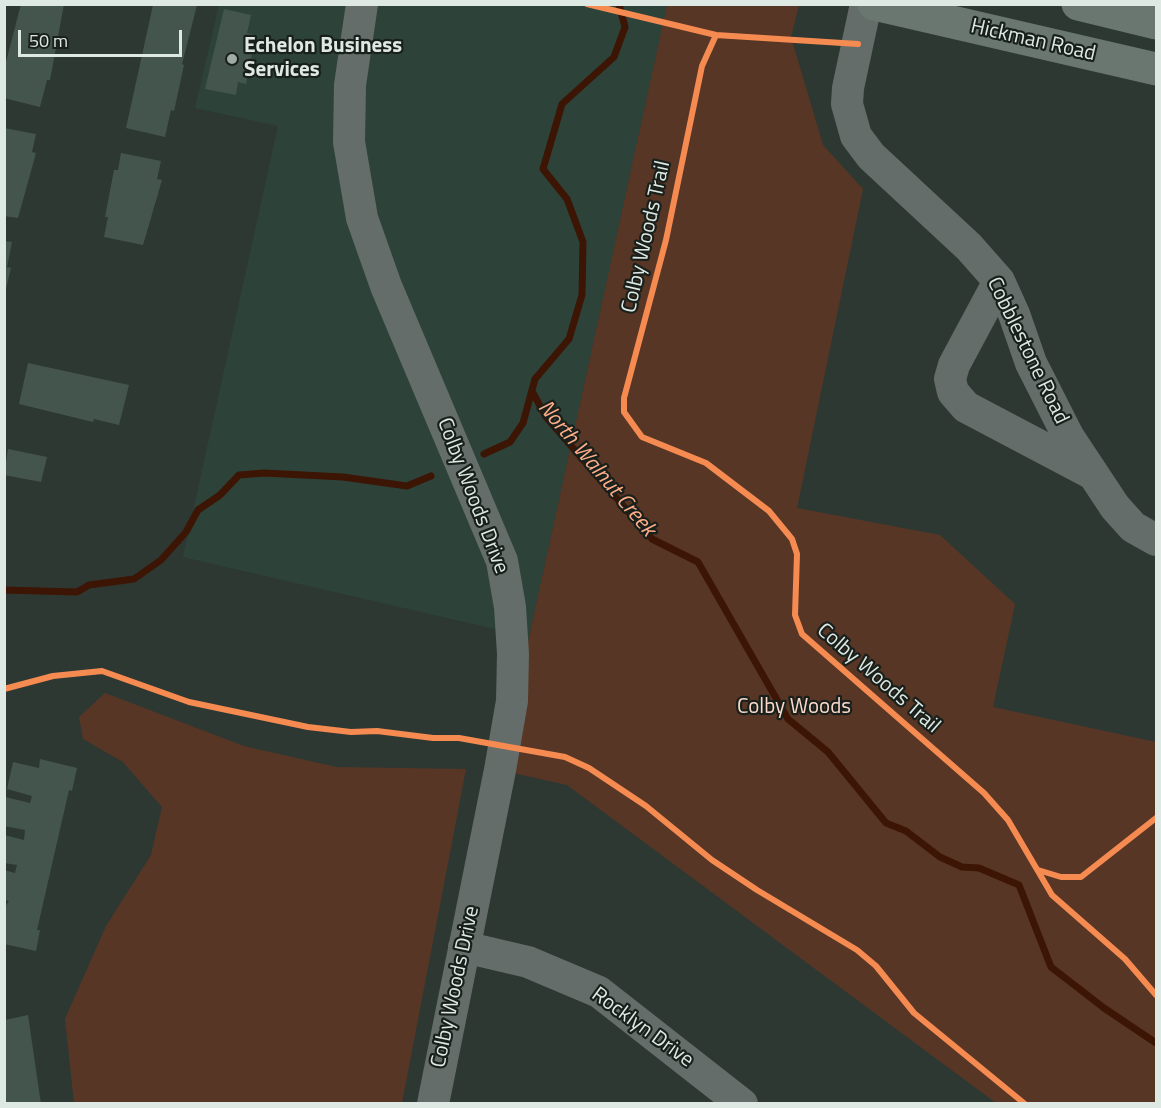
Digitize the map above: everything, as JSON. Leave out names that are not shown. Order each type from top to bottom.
[{"type":"main road","name":"Hickman Road","points":[[874,4],[1156,69]]},
{"type":"main road","points":[[1078,4],[1156,23]]},
{"type":"street","name":"Colby Woods Drive","points":[[362,4],[350,85],[349,142],[362,218],[386,286],[502,561],[510,607],[513,654],[512,701],[433,1104]]},
{"type":"street","name":"Cobblestone Road","points":[[866,4],[849,87],[848,104],[856,136],[871,156],[969,247],[999,281],[1014,314],[1031,363],[1068,436],[1115,507],[1133,527],[1156,540]]},
{"type":"street","points":[[999,281],[954,365],[950,379],[953,392],[966,406],[1093,474]]},
{"type":"street","name":"Rocklyn Drive","points":[[464,947],[528,962],[599,992],[742,1104]]},
{"type":"shaded area","points":[[219,5],[667,5],[500,770],[512,633],[183,557],[278,126],[195,108]]},
{"type":"green space","name":"Colby Woods","points":[[667,5],[799,5],[791,37],[823,145],[863,189],[797,508],[940,535],[1015,604],[993,707],[1156,742],[1156,1103],[996,1103],[567,785],[500,770]]},
{"type":"green space","points":[[105,693],[244,746],[336,767],[466,769],[402,1103],[74,1103],[65,1019],[106,926],[151,855],[162,807],[123,762],[83,739],[79,717]]},
{"type":"building","points":[[21,4],[64,4],[50,80],[47,80],[40,107],[4,98],[4,70]]},
{"type":"building","points":[[153,5],[197,5],[182,64],[184,65],[174,111],[171,110],[165,137],[126,128]]},
{"type":"building","name":"Echelon Business Services","points":[[224,9],[251,15],[247,33],[256,35],[246,84],[238,82],[236,95],[205,89]]},
{"type":"building","points":[[4,128],[36,134],[32,152],[36,153],[18,218],[4,216]]},
{"type":"building","points":[[121,153],[161,161],[157,179],[162,180],[143,245],[104,237],[108,217],[105,217],[114,170],[118,170]]},
{"type":"building","points":[[4,241],[12,242],[7,267],[11,268],[5,293]]},
{"type":"building","points":[[28,363],[129,385],[119,425],[94,419],[93,422],[19,404]]},
{"type":"building","points":[[8,449],[47,457],[41,482],[4,475]]},
{"type":"building","points":[[40,759],[77,768],[72,791],[69,790],[37,930],[40,930],[36,951],[4,944],[4,908],[9,901],[4,900],[4,870],[15,873],[17,865],[4,863],[4,835],[24,840],[25,830],[4,826],[4,801],[5,797],[30,803],[32,796],[7,789],[13,762],[39,768]]},
{"type":"building","points":[[28,1015],[41,1104],[5,1104],[5,1020]]},
{"type":"waterway","name":"North Walnut Creek","points":[[484,454],[510,442],[523,423],[535,379],[569,339],[582,295],[583,242],[567,199],[543,169],[562,104],[614,57],[625,27],[619,4]]},
{"type":"waterway","name":"North Walnut Creek","points":[[532,391],[546,417],[652,539],[698,562],[788,719],[828,752],[886,823],[906,831],[940,857],[962,867],[979,868],[1019,885],[1051,967],[1104,1008],[1156,1043]]},
{"type":"waterway","points":[[4,590],[77,592],[89,585],[134,579],[161,560],[186,532],[198,510],[220,495],[239,475],[264,473],[343,477],[407,486],[431,476]]},
{"type":"cycle path","points":[[587,4],[716,35],[858,44]]},
{"type":"cycle path","name":"Colby Woods Trail","points":[[716,35],[702,66],[666,240],[624,398],[624,412],[642,437],[706,463],[769,511],[792,539],[797,554],[795,615],[802,634],[984,793],[1008,820],[1052,895],[1125,959],[1156,995]]},
{"type":"cycle path","points":[[4,689],[53,676],[102,671],[189,702],[308,727],[351,732],[377,731],[433,738],[459,738],[565,757],[589,768],[646,806],[712,860],[757,890],[857,950],[876,966],[914,1013],[1025,1104]]},
{"type":"cycle path","points":[[1038,870],[1061,877],[1081,877],[1156,818]]},
{"type":"place","name":"Echelon Business Services","points":[[232,59]]}]
